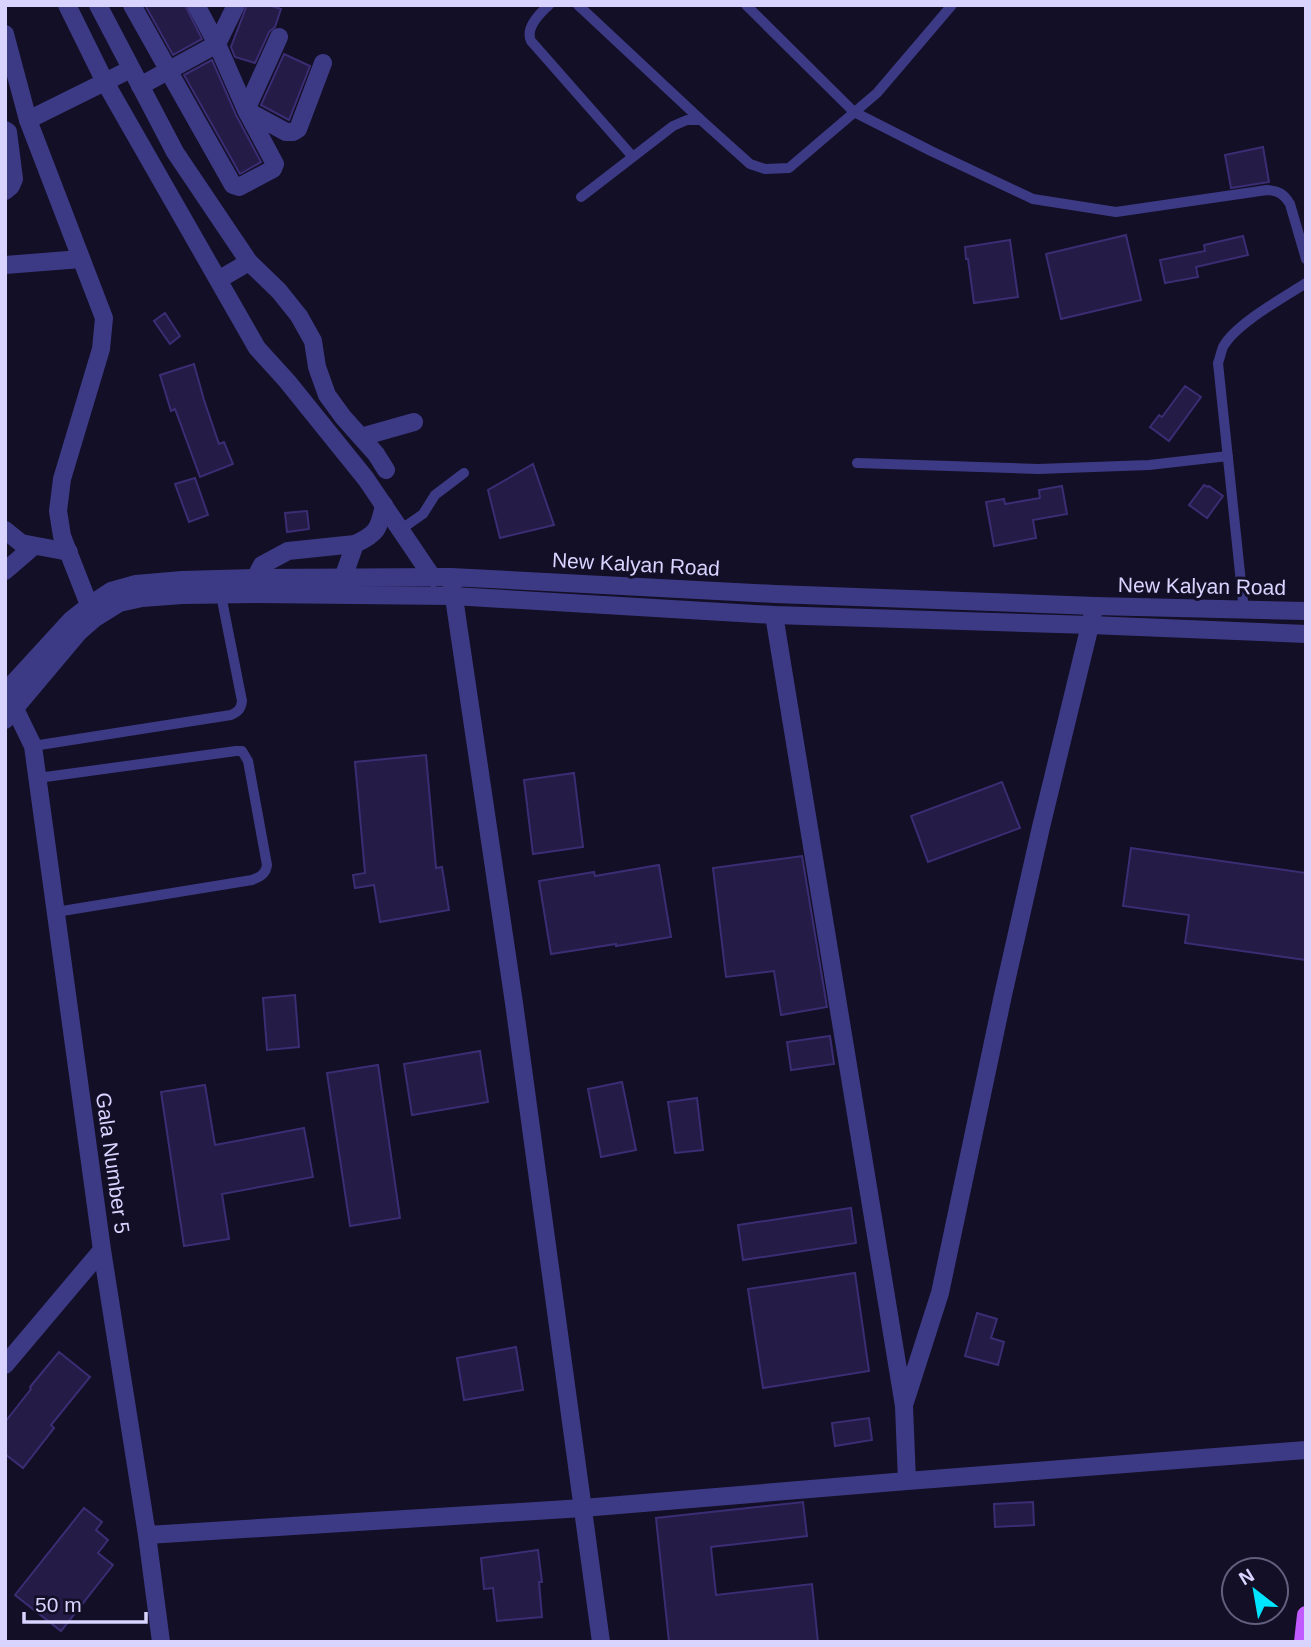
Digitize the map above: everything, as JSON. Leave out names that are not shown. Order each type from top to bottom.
[{"type":"main road","points":[[1303,1642],[1306,1615]]},
{"type":"street","points":[[67,5],[105,82],[257,348],[366,479],[405,536],[446,584],[514,1003],[601,1642]]},
{"type":"street","points":[[98,5],[175,152],[249,262],[279,291],[299,316],[313,341],[317,367],[327,395],[386,470]]},
{"type":"street","points":[[132,5],[230,182],[239,187],[275,164],[196,5]]},
{"type":"street","points":[[140,86],[166,66],[217,44],[236,5]]},
{"type":"street","points":[[5,34],[28,120],[104,318],[101,349],[62,479],[58,511],[62,536],[92,612]]},
{"type":"street","points":[[246,110],[279,37]]},
{"type":"street","points":[[246,110],[286,132],[298,129],[323,63]]},
{"type":"street","points":[[28,120],[131,69]]},
{"type":"street","points":[[5,130],[8,132],[14,180],[5,191]]},
{"type":"street","points":[[5,265],[81,259]]},
{"type":"street","points":[[218,280],[249,262]]},
{"type":"street","points":[[327,431],[344,417]]},
{"type":"street","points":[[361,437],[414,422]]},
{"type":"street","points":[[255,578],[262,565],[288,551],[355,544],[370,537],[379,526],[384,505]]},
{"type":"street","points":[[5,530],[21,543],[69,552]]},
{"type":"street","points":[[343,578],[355,544]]},
{"type":"street","points":[[5,571],[34,547]]},
{"type":"street","name":"New Kalyan Road","points":[[92,612],[111,591],[135,584],[255,578],[343,578],[385,587],[446,584],[774,615],[1306,634]]},
{"type":"street","name":"New Kalyan Road","points":[[8,704],[71,620],[142,598],[446,584],[1306,611]]},
{"type":"street","points":[[904,1406],[940,1293],[1021,918],[1095,606]]},
{"type":"street","points":[[774,615],[904,1406],[907,1481]]},
{"type":"street","name":"Gala Number 5","points":[[8,704],[33,746],[102,1250],[162,1642]]},
{"type":"street","points":[[5,1365],[102,1250]]},
{"type":"street","points":[[147,1535],[583,1508],[1306,1450]]},
{"type":"lane","points":[[548,5],[530,29],[528,36],[633,157]]},
{"type":"lane","points":[[579,5],[750,164],[765,169],[789,168],[877,93],[952,5]]},
{"type":"lane","points":[[746,5],[854,112],[1033,199],[1115,212],[1267,190],[1278,191],[1290,204],[1306,259]]},
{"type":"lane","points":[[581,197],[673,126],[687,120],[701,120]]},
{"type":"lane","points":[[1244,611],[1218,363],[1223,346],[1241,327],[1306,283]]},
{"type":"lane","points":[[857,463],[1038,469],[1149,465],[1228,456]]},
{"type":"lane","points":[[405,536],[435,495],[464,473]]},
{"type":"lane","points":[[33,746],[238,712],[242,701],[221,595]]},
{"type":"lane","points":[[38,778],[242,751],[248,761],[267,865],[266,871],[260,877],[252,880],[56,912]]},
{"type":"building","points":[[145,5],[185,5],[202,39],[173,55]]},
{"type":"building","points":[[247,5],[268,5],[281,9],[275,27],[269,32],[255,63],[235,57],[231,47]]},
{"type":"building","points":[[284,54],[310,66],[289,120],[261,105]]},
{"type":"building","points":[[212,60],[236,115],[261,162],[240,174],[184,75]]},
{"type":"building","points":[[1263,147],[1269,182],[1231,188],[1225,155]]},
{"type":"building","points":[[1126,235],[1141,300],[1061,319],[1046,254]]},
{"type":"building","points":[[1243,236],[1248,255],[1196,267],[1198,277],[1165,283],[1160,260],[1205,251],[1204,245]]},
{"type":"building","points":[[1010,240],[1018,297],[974,303],[965,247]]},
{"type":"building","points":[[165,313],[180,336],[170,344],[154,321]]},
{"type":"building","points":[[194,364],[219,444],[224,442],[233,464],[200,477],[175,409],[171,411],[160,375]]},
{"type":"building","points":[[1185,386],[1201,397],[1169,441],[1150,427],[1159,415],[1162,417]]},
{"type":"building","points":[[533,464],[554,525],[500,538],[488,490]]},
{"type":"building","points":[[195,478],[208,515],[189,522],[175,484]]},
{"type":"building","points":[[1204,485],[1223,496],[1207,518],[1189,505]]},
{"type":"building","points":[[1062,486],[1067,514],[1033,520],[1036,538],[994,546],[986,502],[1004,499],[1005,504],[1040,498],[1039,490]]},
{"type":"building","points":[[307,511],[309,529],[287,532],[285,513]]},
{"type":"building","points":[[426,755],[436,868],[442,867],[449,910],[380,922],[374,885],[355,888],[353,875],[365,873],[355,762]]},
{"type":"building","points":[[574,773],[583,847],[533,854],[524,780]]},
{"type":"building","points":[[1002,782],[1020,828],[928,862],[911,816]]},
{"type":"building","points":[[1131,848],[1306,873],[1306,960],[1185,943],[1189,915],[1123,906]]},
{"type":"building","points":[[802,856],[827,1007],[781,1015],[774,971],[726,977],[713,868]]},
{"type":"building","points":[[659,865],[671,937],[551,954],[539,881],[594,872],[595,876]]},
{"type":"building","points":[[295,995],[299,1047],[267,1050],[263,998]]},
{"type":"building","points":[[830,1036],[834,1064],[791,1070],[787,1042]]},
{"type":"building","points":[[480,1051],[488,1102],[412,1115],[404,1064]]},
{"type":"building","points":[[378,1065],[400,1218],[350,1226],[327,1073]]},
{"type":"building","points":[[622,1082],[636,1150],[601,1157],[588,1089]]},
{"type":"building","points":[[205,1085],[215,1145],[304,1128],[313,1177],[222,1194],[229,1239],[184,1246],[161,1092]]},
{"type":"building","points":[[697,1098],[703,1150],[675,1153],[668,1102]]},
{"type":"building","points":[[851,1208],[856,1243],[743,1260],[738,1225]]},
{"type":"building","points":[[855,1273],[869,1371],[763,1388],[748,1289]]},
{"type":"building","points":[[977,1313],[997,1319],[991,1338],[1004,1342],[998,1365],[965,1356]]},
{"type":"building","points":[[516,1347],[523,1390],[464,1400],[457,1358]]},
{"type":"building","points":[[59,1352],[90,1377],[51,1425],[54,1428],[23,1468],[5,1454],[5,1422]]},
{"type":"building","points":[[869,1418],[872,1440],[835,1446],[832,1423]]},
{"type":"building","points":[[803,1502],[807,1536],[711,1547],[716,1595],[812,1584],[818,1642],[669,1642],[656,1518]]},
{"type":"building","points":[[1033,1502],[1034,1525],[995,1527],[994,1504]]},
{"type":"building","points":[[84,1508],[102,1522],[96,1530],[108,1540],[98,1553],[113,1565],[61,1631],[15,1595]]},
{"type":"building","points":[[538,1550],[542,1617],[497,1621],[493,1588],[484,1589],[481,1558]]}]
